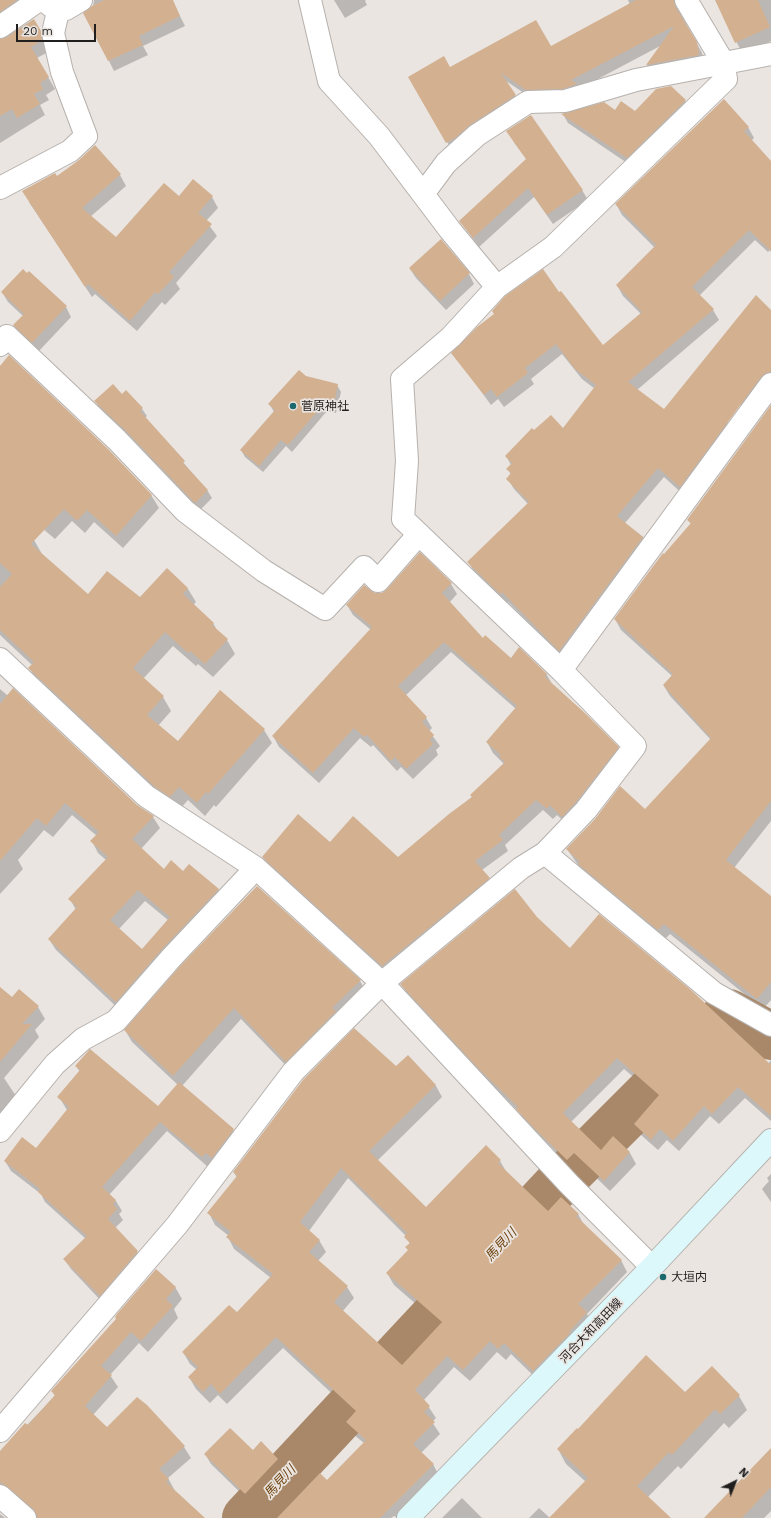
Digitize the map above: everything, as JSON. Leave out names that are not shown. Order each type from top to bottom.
[{"type":"main road","name":"河合大和高田線","points":[[408,1518],[652,1267],[771,1140]]},
{"type":"street","points":[[0,27],[47,2],[66,9],[81,0]]},
{"type":"street","points":[[310,0],[328,81],[379,136],[497,287]]},
{"type":"street","points":[[0,1431],[176,1225],[293,1072],[382,982],[521,868],[545,853],[586,810],[635,746],[560,670],[403,520],[406,461],[402,379],[452,337],[497,287],[553,247],[726,79],[723,62],[686,0]]},
{"type":"street","points":[[0,188],[70,151],[86,136],[62,72],[47,2]]},
{"type":"street","points":[[423,194],[446,163],[472,140],[528,102],[565,101],[636,80],[723,62],[771,54]]},
{"type":"street","points":[[2,337],[117,440],[185,511],[264,571],[325,609],[364,567],[378,581],[419,534]]},
{"type":"street","points":[[560,670],[771,384]]},
{"type":"street","points":[[0,659],[146,796],[256,868],[382,982],[562,1176],[652,1267]]},
{"type":"street","points":[[545,853],[714,993],[771,1025]]},
{"type":"street","points":[[0,1131],[55,1064],[83,1039],[116,1021],[172,956],[256,868]]},
{"type":"street","points":[[0,1496],[25,1518]]},
{"type":"building","points":[[0,0],[17,0],[0,12]]},
{"type":"building","points":[[104,0],[173,0],[180,16],[139,36],[143,45],[108,61],[83,13],[92,6]]},
{"type":"building","points":[[636,0],[674,0],[675,6],[697,42],[699,55],[646,65],[674,26],[571,80],[577,84],[563,89],[526,90],[501,73],[516,95],[470,125],[455,138],[446,143],[408,77],[444,56],[450,67],[536,20],[551,46]]},
{"type":"building","points":[[715,0],[758,0],[770,27],[735,43]]},
{"type":"building","points":[[34,19],[41,31],[42,40],[31,47],[49,77],[40,83],[43,89],[34,94],[40,104],[17,118],[12,109],[0,116],[0,39],[7,37]]},
{"type":"building","points":[[671,86],[686,100],[627,158],[561,114],[604,102],[615,110],[621,101],[635,111],[656,89]]},
{"type":"building","points":[[724,99],[749,127],[744,131],[771,161],[771,251],[749,230],[692,287],[714,309],[628,382],[664,409],[756,295],[771,310],[771,372],[766,373],[761,377],[680,487],[658,468],[617,516],[643,537],[559,651],[502,592],[500,594],[467,562],[529,502],[506,479],[511,473],[506,469],[512,463],[505,456],[532,428],[534,430],[551,415],[563,428],[596,385],[575,369],[556,344],[525,368],[528,373],[497,397],[491,389],[484,395],[451,353],[477,327],[494,314],[492,311],[505,296],[543,269],[559,292],[561,291],[603,345],[642,312],[616,285],[656,245],[615,204]]},
{"type":"building","points":[[531,115],[583,190],[547,215],[528,188],[473,238],[459,221],[526,159],[506,131]]},
{"type":"building","points":[[95,145],[121,174],[82,208],[116,237],[164,183],[179,196],[193,179],[213,196],[198,213],[212,224],[169,272],[174,277],[158,294],[155,292],[130,321],[88,284],[85,287],[22,191],[55,173],[57,176],[79,160]]},
{"type":"building","points":[[441,239],[470,273],[440,301],[409,268]]},
{"type":"building","points":[[23,269],[27,273],[29,271],[67,306],[32,343],[13,325],[24,314],[1,292]]},
{"type":"building","points":[[9,355],[108,449],[152,495],[116,536],[87,510],[77,521],[64,509],[31,544],[88,594],[107,571],[140,597],[167,568],[188,588],[183,594],[214,623],[212,625],[228,639],[205,664],[190,651],[188,653],[165,632],[133,668],[164,696],[147,715],[178,741],[220,690],[265,729],[208,794],[206,792],[197,803],[179,787],[170,797],[154,786],[28,668],[34,662],[0,630],[0,587],[12,574],[0,563],[0,366]]},
{"type":"building","points":[[299,370],[306,376],[338,384],[333,407],[323,405],[288,445],[281,440],[259,466],[240,450],[275,410],[268,404]]},
{"type":"building","points":[[113,384],[122,394],[126,390],[143,408],[140,411],[185,461],[183,463],[208,490],[195,503],[126,431],[94,401]]},
{"type":"building","points":[[771,405],[771,801],[726,860],[771,896],[771,982],[757,999],[664,924],[658,930],[578,864],[580,862],[566,849],[595,819],[620,786],[645,809],[711,738],[663,685],[673,674],[614,619],[663,553],[664,554],[691,523],[687,520]]},
{"type":"building","points":[[420,552],[452,583],[442,593],[483,638],[485,635],[511,658],[519,647],[547,674],[545,677],[586,714],[619,747],[576,802],[562,817],[550,805],[547,809],[536,800],[499,835],[503,840],[475,861],[490,878],[382,966],[262,857],[298,814],[330,842],[353,816],[398,857],[449,814],[472,797],[470,795],[505,762],[499,757],[501,755],[486,742],[517,706],[444,642],[398,686],[427,717],[422,722],[434,735],[430,740],[433,744],[406,769],[395,757],[391,761],[367,735],[364,737],[354,728],[313,773],[272,736],[372,627],[346,605],[364,585],[375,593],[382,593]]},
{"type":"building","points":[[13,688],[137,805],[154,816],[132,839],[164,869],[171,860],[183,871],[189,864],[219,889],[163,948],[116,1002],[48,939],[77,907],[68,899],[108,857],[90,841],[99,832],[65,803],[46,826],[37,818],[0,861],[0,704]],"holes":[[[138,890],[170,917],[142,949],[110,920]]]},
{"type":"building","points":[[257,886],[361,980],[332,1008],[336,1011],[286,1062],[234,1008],[173,1076],[124,1030],[181,965]]},
{"type":"building","points":[[515,889],[537,917],[570,948],[599,914],[691,990],[771,1065],[771,1116],[738,1087],[712,1114],[704,1106],[673,1141],[660,1129],[651,1140],[634,1124],[659,1095],[617,1058],[563,1113],[601,1150],[613,1136],[630,1152],[604,1181],[574,1153],[567,1160],[534,1128],[516,1109],[518,1107],[478,1068],[400,984]]},
{"type":"building","points":[[0,987],[12,997],[19,989],[39,1006],[22,1024],[32,1024],[0,1062]]},
{"type":"building","points":[[354,1028],[396,1066],[408,1055],[436,1085],[369,1151],[426,1207],[486,1145],[501,1160],[498,1163],[548,1211],[561,1197],[579,1214],[576,1216],[622,1260],[578,1304],[587,1312],[569,1332],[570,1333],[533,1371],[504,1343],[498,1349],[490,1341],[463,1370],[447,1356],[415,1390],[430,1406],[424,1412],[435,1422],[413,1444],[434,1464],[380,1518],[277,1518],[320,1473],[327,1480],[366,1440],[346,1422],[356,1411],[276,1337],[220,1394],[211,1384],[203,1392],[188,1377],[198,1367],[182,1352],[229,1305],[237,1312],[273,1274],[226,1237],[231,1232],[207,1213],[237,1176],[233,1172],[303,1080]],"holes":[[[341,1168],[407,1233],[404,1237],[410,1243],[405,1247],[408,1250],[386,1273],[442,1322],[402,1365],[334,1302],[348,1286],[309,1252],[320,1240],[300,1222]]]},
{"type":"building","points":[[90,1049],[158,1106],[179,1082],[234,1129],[212,1158],[206,1153],[202,1157],[160,1122],[102,1187],[116,1200],[113,1204],[117,1209],[108,1219],[138,1251],[100,1296],[63,1259],[87,1236],[38,1192],[40,1189],[4,1161],[22,1137],[36,1148],[69,1107],[57,1097],[80,1070],[75,1066]]},
{"type":"building","points":[[156,1269],[176,1287],[166,1299],[173,1306],[141,1341],[131,1332],[101,1366],[112,1375],[85,1406],[107,1427],[137,1397],[147,1405],[185,1446],[159,1469],[169,1479],[166,1482],[205,1518],[37,1518],[33,1509],[0,1482],[0,1451],[25,1423],[28,1425],[55,1395],[51,1391],[116,1319],[115,1317],[117,1314]]},
{"type":"building","points":[[646,1355],[685,1392],[712,1366],[740,1395],[720,1414],[715,1409],[672,1455],[669,1452],[637,1486],[671,1518],[549,1518],[588,1478],[557,1449],[577,1428],[578,1429]]},
{"type":"building","points":[[230,1428],[253,1450],[261,1441],[278,1459],[245,1494],[204,1454]]},
{"type":"building","points":[[771,1448],[771,1487],[742,1518],[704,1518]]},
{"type":"waterway","name":"馬見川","points":[[246,1518],[557,1185],[729,1013],[771,1036]]},
{"type":"place","name":"菅原神社","points":[[293,406]]},
{"type":"place","name":"大垣内","points":[[663,1277]]}]
